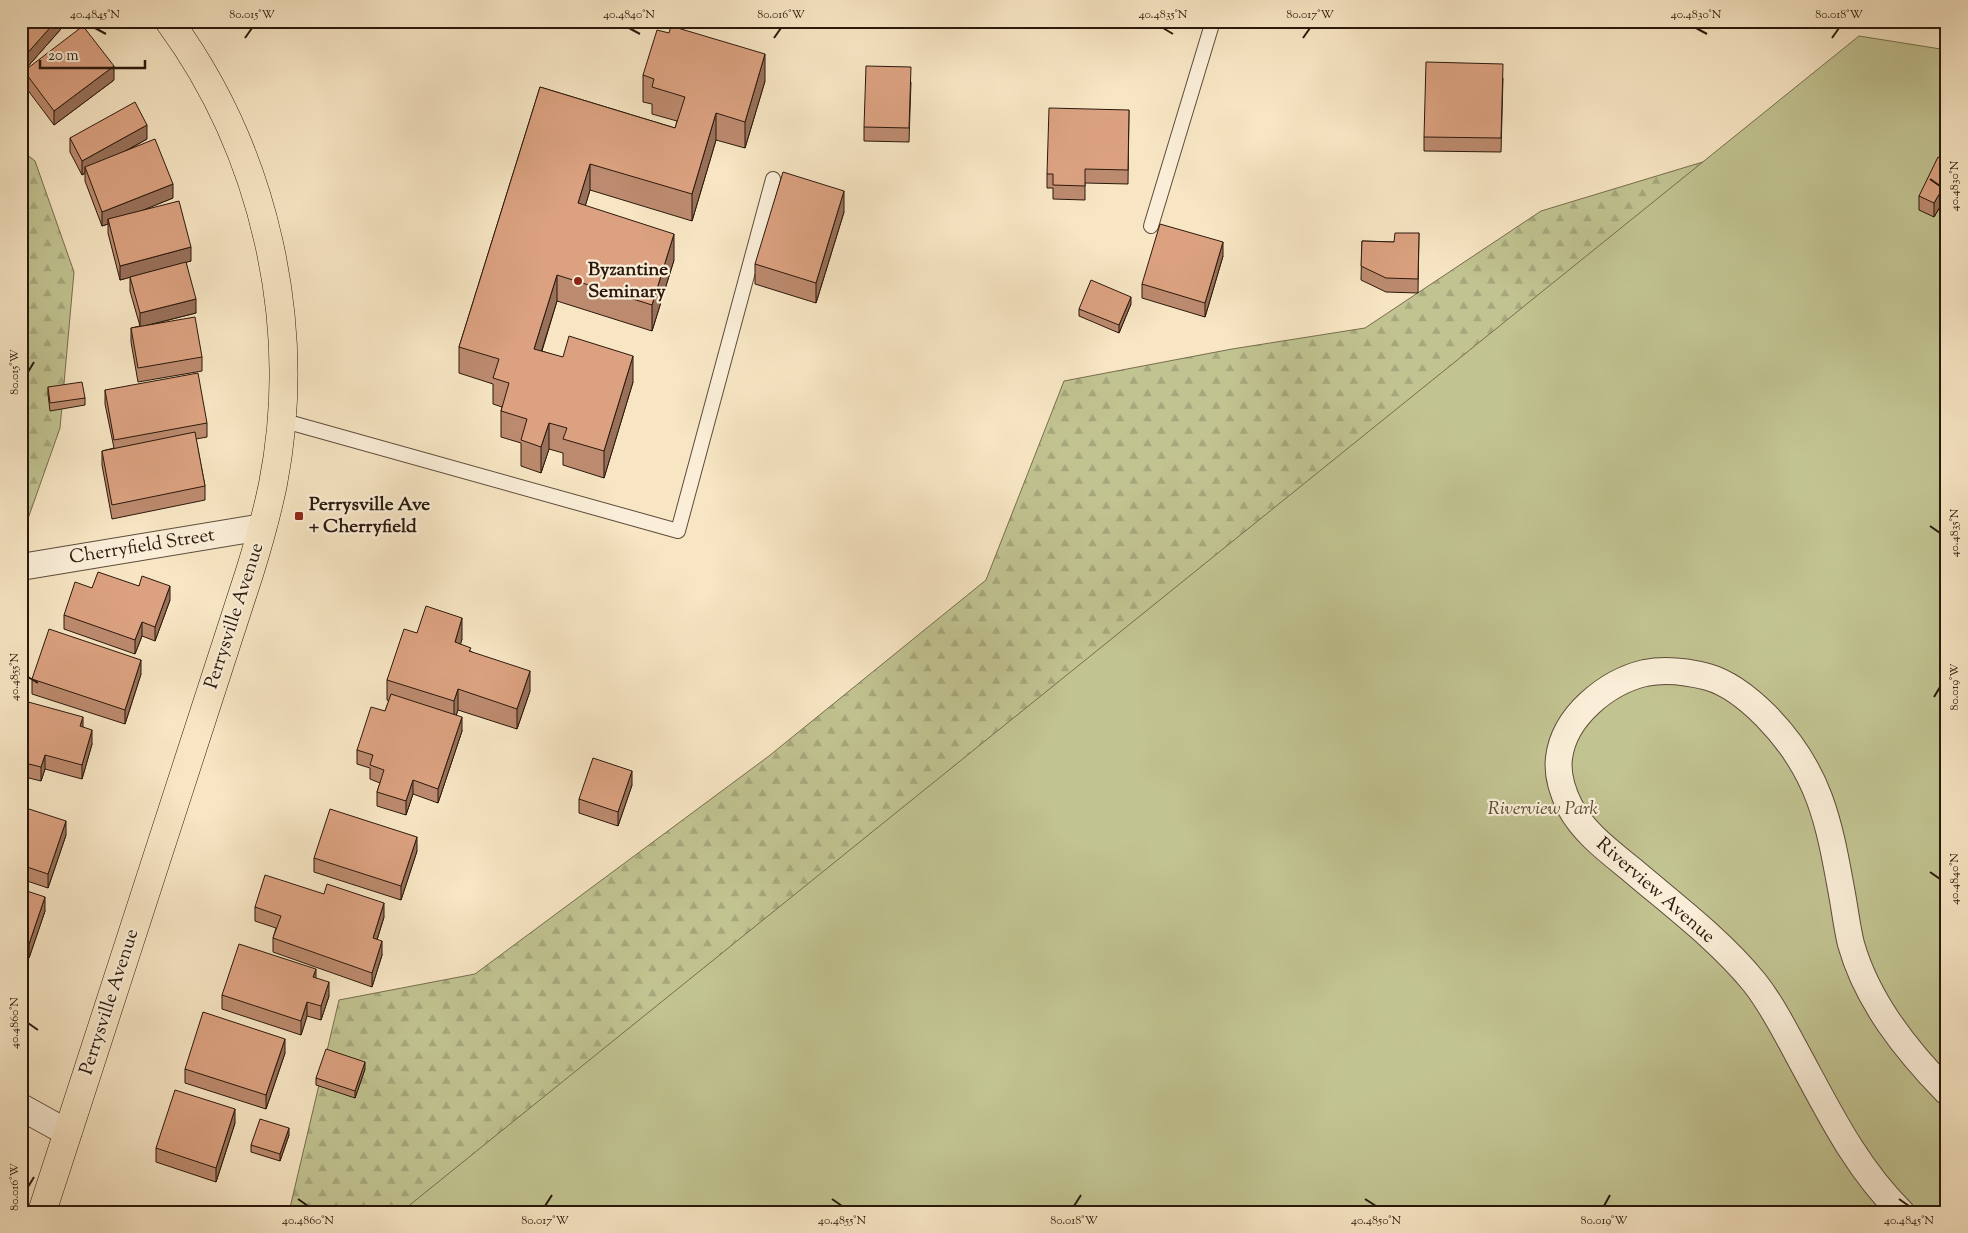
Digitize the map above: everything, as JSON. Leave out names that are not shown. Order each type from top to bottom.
[{"type":"main road","name":"Perrysville Avenue","points":[[42,1212],[263,527],[273,482],[281,420],[283,343],[281,317],[272,258],[261,212],[249,171],[230,123],[192,54],[169,21]]},
{"type":"street","name":"Cherryfield Street","points":[[21,567],[263,527]]},
{"type":"street","name":"Riverview Avenue","points":[[1901,1212],[1865,1170],[1839,1131],[1779,1020],[1754,982],[1706,934],[1593,837],[1572,810],[1562,788],[1559,758],[1568,733],[1580,713],[1604,691],[1624,680],[1648,672],[1676,672],[1712,678],[1741,695],[1765,715],[1790,744],[1816,785],[1832,838],[1851,944],[1869,992],[1900,1038],[1947,1092]]},
{"type":"street","points":[[21,1106],[68,1132]]},
{"type":"lane","points":[[1151,226],[1213,21]]},
{"type":"lane","points":[[281,420],[678,531],[773,179]]},
{"type":"green space","name":"Riverview Park","points":[[1859,36],[1947,50],[1947,1212],[401,1212]]},
{"type":"green space","name":"Riverview Park","points":[[1749,148],[1821,1212],[289,1212],[339,1000],[475,974],[769,756],[986,580],[1064,381],[1232,349],[1365,328],[1541,211]]},
{"type":"green space","points":[[21,150],[35,161],[74,272],[60,428],[24,530],[21,530]]},
{"type":"building","points":[[21,21],[56,21],[23,58],[21,56]]},
{"type":"building","points":[[83,26],[114,66],[54,111],[24,71]]},
{"type":"building","name":"Byzantine Seminary","points":[[671,26],[765,54],[745,122],[716,113],[692,194],[590,164],[578,203],[674,234],[652,305],[557,275],[534,349],[563,357],[569,336],[633,356],[604,451],[563,439],[567,428],[549,423],[541,447],[521,440],[527,419],[501,411],[509,383],[493,378],[499,359],[459,347],[540,87],[675,128],[685,97],[652,87],[654,79],[643,75],[657,30],[669,33]]},
{"type":"building","points":[[1426,62],[1503,64],[1501,138],[1424,137]]},
{"type":"building","points":[[866,66],[911,67],[909,128],[864,127]]},
{"type":"building","points":[[135,102],[147,125],[82,161],[70,138]]},
{"type":"building","points":[[1049,108],[1129,110],[1128,170],[1085,169],[1085,186],[1053,185],[1053,174],[1047,174]]},
{"type":"building","points":[[155,139],[173,184],[102,212],[85,167]]},
{"type":"building","points":[[1938,157],[1947,161],[1947,187],[1944,186],[1934,203],[1919,196]]},
{"type":"building","points":[[783,172],[844,191],[816,283],[755,264]]},
{"type":"building","points":[[179,201],[191,247],[120,266],[108,219]]},
{"type":"building","points":[[1160,224],[1223,242],[1205,303],[1142,284]]},
{"type":"building","points":[[1395,233],[1419,233],[1418,279],[1386,278],[1361,266],[1362,241],[1394,242]]},
{"type":"building","points":[[186,262],[196,299],[140,313],[130,277]]},
{"type":"building","points":[[1091,280],[1131,297],[1119,325],[1079,309]]},
{"type":"building","points":[[195,317],[202,357],[138,368],[131,328]]},
{"type":"building","points":[[198,373],[207,423],[114,440],[105,390]]},
{"type":"building","points":[[82,382],[85,398],[50,403],[48,387]]},
{"type":"building","points":[[195,432],[205,486],[112,505],[102,451]]},
{"type":"building","points":[[98,572],[139,586],[142,576],[170,586],[155,627],[142,622],[135,640],[64,615],[75,582],[92,588]]},
{"type":"building","points":[[426,606],[462,618],[455,642],[471,648],[469,651],[530,671],[517,709],[458,689],[454,701],[387,680],[404,629],[417,633]]},
{"type":"building","points":[[49,629],[141,660],[125,710],[32,679]]},
{"type":"building","points":[[391,694],[462,717],[438,789],[413,780],[406,801],[377,792],[384,770],[370,765],[373,755],[357,750],[371,707],[385,711]]},
{"type":"building","points":[[21,700],[83,717],[80,726],[92,730],[82,765],[45,755],[41,767],[21,762]]},
{"type":"building","points":[[593,758],[632,771],[618,812],[579,799]]},
{"type":"building","points":[[29,809],[66,821],[48,874],[21,865],[21,815],[26,816]]},
{"type":"building","points":[[330,809],[417,837],[401,886],[314,858]]},
{"type":"building","points":[[265,875],[324,894],[327,884],[384,903],[373,938],[382,941],[372,973],[273,938],[281,916],[255,907]]},
{"type":"building","points":[[21,889],[45,897],[29,944],[21,941]]},
{"type":"building","points":[[239,944],[316,969],[313,977],[329,982],[321,1006],[307,1002],[301,1021],[222,995]]},
{"type":"building","points":[[21,956],[26,958],[21,971]]},
{"type":"building","points":[[203,1012],[285,1039],[266,1095],[185,1069]]},
{"type":"building","points":[[326,1049],[365,1062],[355,1091],[316,1078]]},
{"type":"building","points":[[175,1090],[235,1109],[216,1168],[156,1148]]},
{"type":"building","points":[[260,1119],[289,1128],[280,1154],[251,1145]]},
{"type":"place","name":"Byzantine Seminary","points":[[578,281]]},
{"type":"place","name":"Perrysville Ave + Cherryfield","points":[[299,516]]}]
